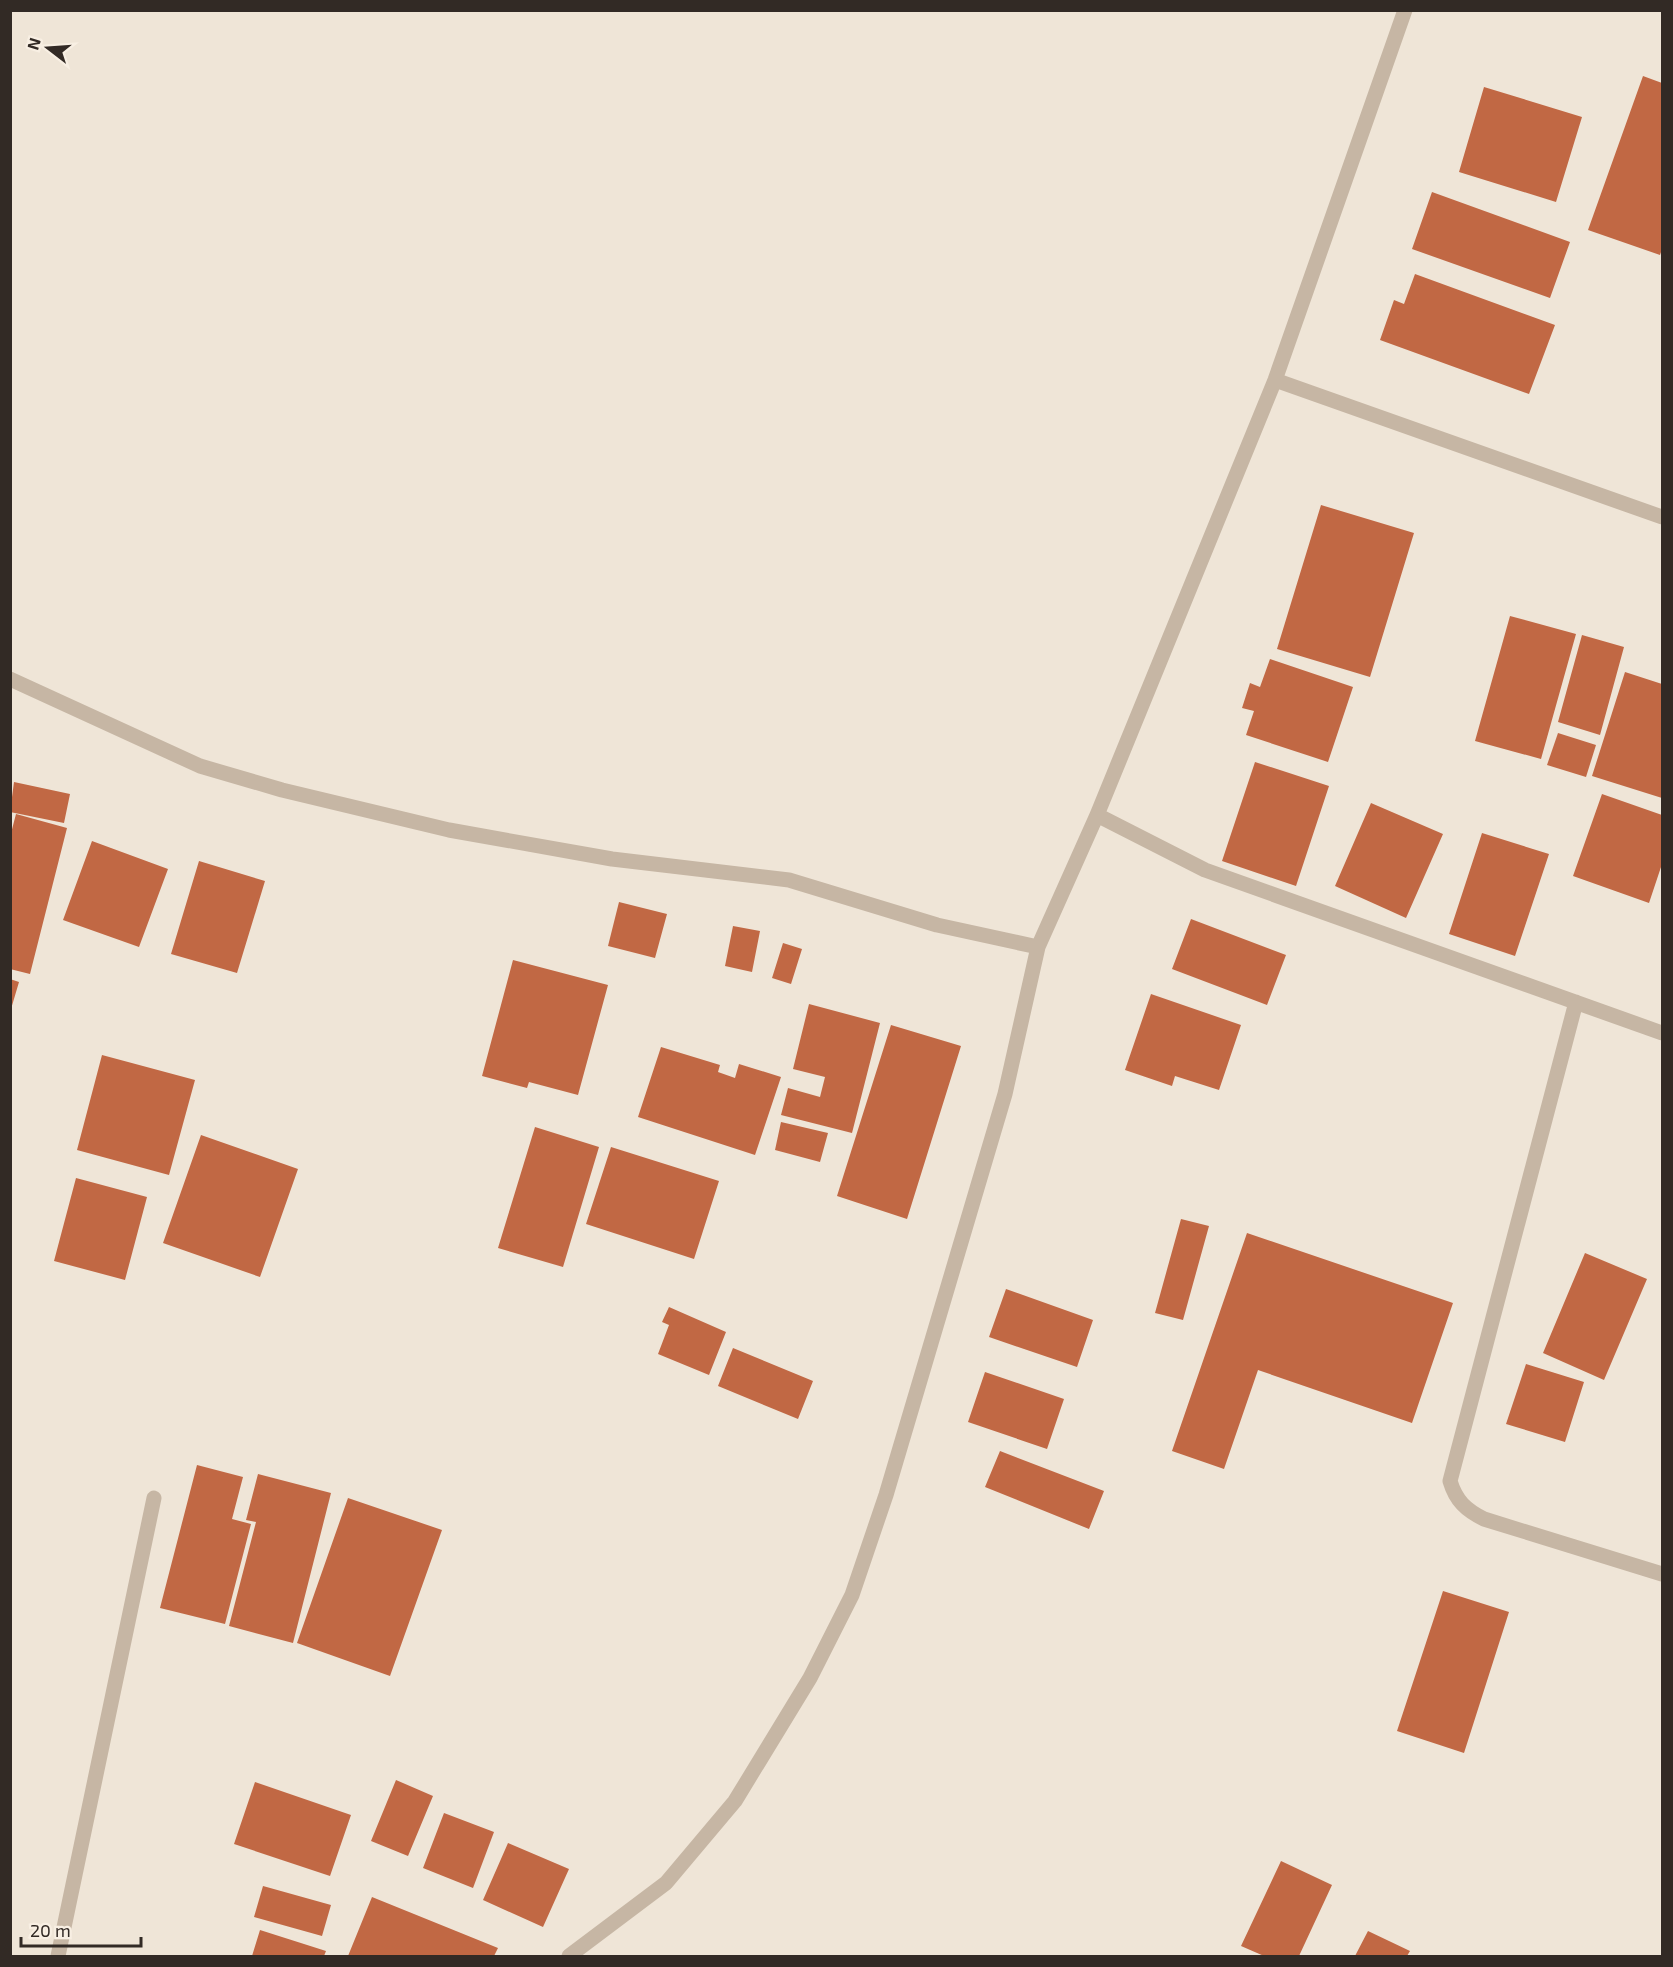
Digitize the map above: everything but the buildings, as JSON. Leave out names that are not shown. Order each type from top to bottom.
[{"type":"street","points":[[569,1956],[666,1883],[735,1801],[810,1678],[852,1595],[886,1495],[1005,1094],[1038,947],[1097,815],[1275,380],[1405,10]]},
{"type":"street","points":[[1275,380],[1662,517]]},
{"type":"street","points":[[10,679],[200,766],[282,790],[449,830],[612,859],[789,880],[937,925],[1038,947]]},
{"type":"street","points":[[1097,815],[1205,870],[1662,1033]]},
{"type":"street","points":[[1576,1002],[1450,1481],[1454,1496],[1467,1510],[1484,1519],[1662,1574]]},
{"type":"street","points":[[58,1956],[154,1498]]}]
